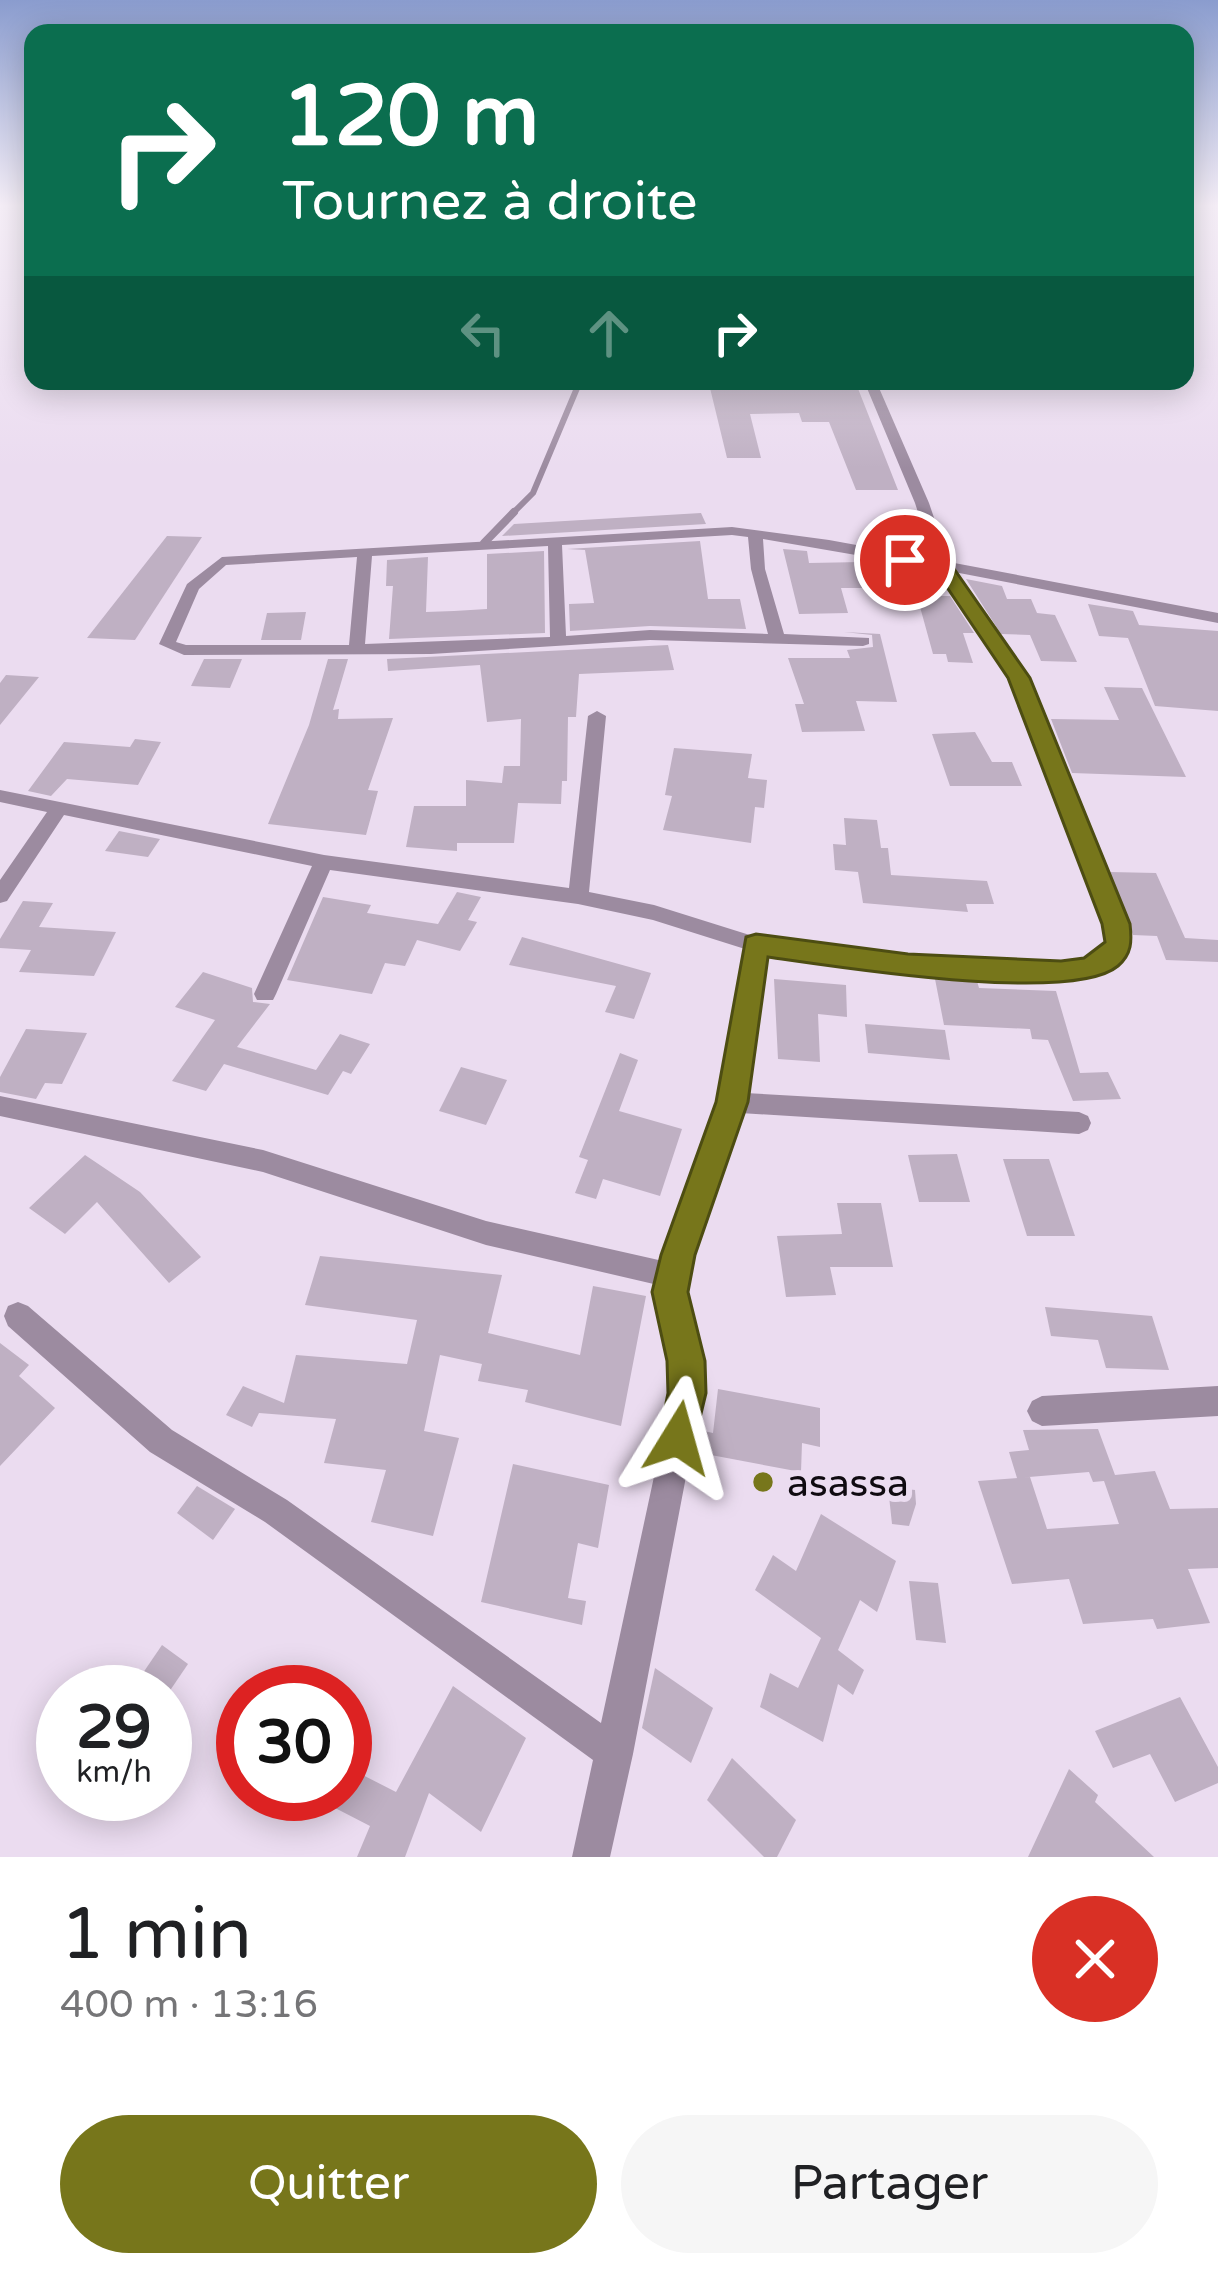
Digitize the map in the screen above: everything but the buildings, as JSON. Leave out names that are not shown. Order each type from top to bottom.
[{"type":"street","points":[[0,796],[325,862],[578,897],[756,945],[908,965],[1061,972],[1089,968],[1109,958],[1119,944],[1116,924],[1029,696],[943,567],[922,503],[874,390]]},
{"type":"street","points":[[862,641],[650,635],[357,650],[184,650],[166,644],[192,586],[212,565],[237,558],[701,530],[755,534],[1218,618]]},
{"type":"street","points":[[755,534],[758,569],[777,638]]},
{"type":"street","points":[[555,539],[558,641]]},
{"type":"street","points":[[357,650],[365,552]]},
{"type":"street","points":[[578,897],[597,716]]},
{"type":"street","points":[[0,896],[58,809]]},
{"type":"street","points":[[265,994],[325,862]]},
{"type":"street","points":[[591,1857],[687,1393],[681,1332],[670,1292],[732,1102],[756,945]]},
{"type":"street","points":[[732,1102],[1079,1123]]},
{"type":"street","points":[[0,1106],[263,1161],[486,1233],[673,1276]]},
{"type":"street","points":[[18,1316],[161,1441],[294,1523],[615,1754]]},
{"type":"street","points":[[1042,1411],[1218,1401]]},
{"type":"lane","points":[[484,543],[532,493],[576,390]]},
{"type":"place","name":"asassa","points":[[763,1482]]},
{"type":"route","points":[[678,1438],[687,1393],[686,1361],[670,1292],[678,1255],[732,1102],[756,945],[908,965],[1061,972],[1089,968],[1109,958],[1119,944],[1116,924],[1019,678],[943,567],[905,560]]}]
